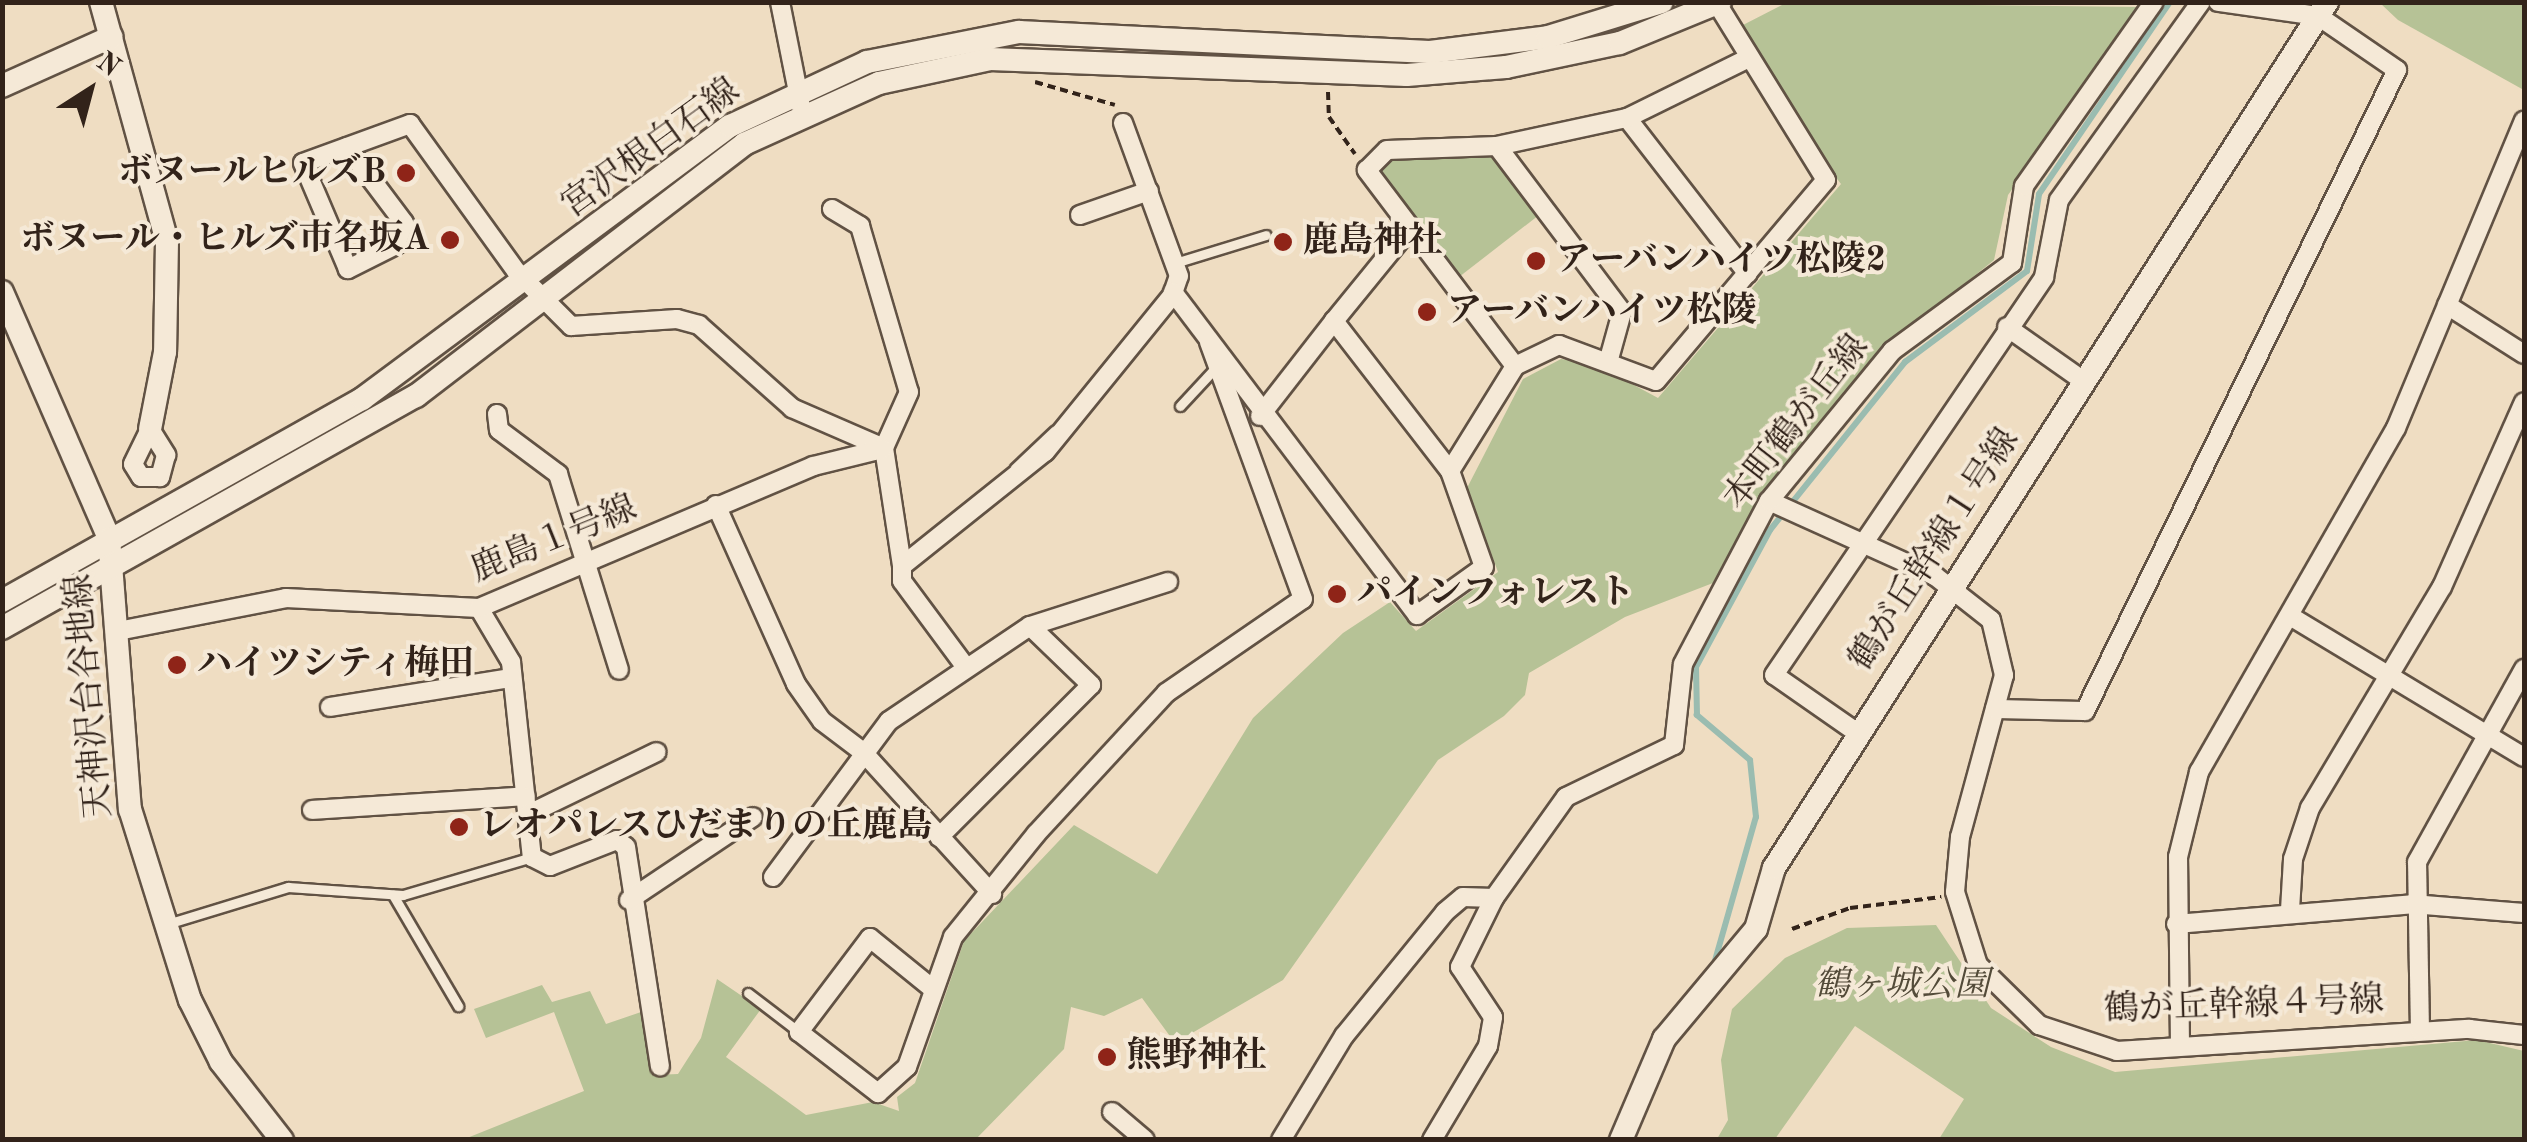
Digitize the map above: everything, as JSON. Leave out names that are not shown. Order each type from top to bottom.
[{"type":"street","points":[[101,2],[166,242],[168,314],[150,429]]},
{"type":"street","points":[[780,2],[799,102]]},
{"type":"street","name":"宮沢根白石線","points":[[2,601],[362,399],[527,283],[730,126],[799,102],[950,39],[1019,32],[1430,52],[1548,37],[1662,2]]},
{"type":"street","name":"本町鶴が丘線","points":[[1494,898],[1566,798],[1674,745],[1683,664],[1780,507],[1892,351],[2012,262],[2024,186],[2154,2]]},
{"type":"street","points":[[1860,734],[1774,675],[1868,546],[2006,328],[2044,277],[2058,200],[2202,2]]},
{"type":"street","points":[[1995,709],[2085,711],[2318,240],[2397,70],[2322,9],[2218,2]]},
{"type":"street","points":[[2,628],[416,396],[544,302],[799,102],[990,59],[1372,74],[1506,67],[1620,43],[1718,3],[1745,60],[1826,180],[1656,382],[1610,359],[1559,345],[1515,366],[1450,470]]},
{"type":"street","name":"鶴が丘幹線１号線","points":[[1620,1140],[1664,1039],[1756,929],[1774,868],[2322,9]]},
{"type":"street","points":[[2,86],[111,36]]},
{"type":"street","points":[[1515,366],[1366,170],[1387,150],[1497,146],[1627,118],[1745,60]]},
{"type":"street","points":[[1627,118],[1748,274]]},
{"type":"street","points":[[2180,1046],[2178,857],[2199,772],[2396,428],[2524,120]]},
{"type":"street","points":[[902,566],[1009,485],[1107,384],[1173,292],[1174,263],[1123,123]]},
{"type":"street","points":[[347,147],[404,223],[396,245],[348,269],[303,163],[410,124],[527,283],[571,326],[676,318],[699,326],[792,408],[884,448]]},
{"type":"street","points":[[1497,146],[1622,312],[1610,359]]},
{"type":"street","points":[[1080,216],[1149,191]]},
{"type":"street","points":[[832,210],[860,226],[909,392],[884,448],[902,581],[965,666]]},
{"type":"street","points":[[1260,416],[1409,228]]},
{"type":"street","name":"天神沢台谷地線","points":[[2,292],[109,538],[116,563],[130,809],[166,924],[203,1030],[282,1140]]},
{"type":"street","points":[[1173,292],[1260,416],[1417,615],[1484,567],[1450,470],[1334,322]]},
{"type":"street","points":[[2447,305],[2524,354]]},
{"type":"street","points":[[2006,328],[2084,382]]},
{"type":"street","points":[[933,989],[870,938],[799,1032],[878,1093],[907,1067],[953,937],[1166,693],[1303,599],[1209,342]]},
{"type":"street","points":[[2290,910],[2293,858],[2310,808],[2481,511],[2524,402]]},
{"type":"street","points":[[497,414],[500,430],[558,474],[581,567],[619,670]]},
{"type":"street","name":"鹿島１号線","points":[[118,631],[286,598],[479,608],[581,567],[716,505],[884,448]]},
{"type":"street","points":[[716,505],[796,684],[822,720],[863,752],[992,894]]},
{"type":"street","points":[[1780,507],[1953,588],[1990,620],[2004,648],[1995,709],[1954,892]]},
{"type":"street","points":[[773,877],[863,752],[965,666],[1030,626],[1168,582]]},
{"type":"street","points":[[479,608],[504,640],[512,678],[532,857],[567,862],[617,840],[626,847],[630,900],[660,1066]]},
{"type":"street","points":[[2290,616],[2524,757]]},
{"type":"street","points":[[940,837],[1091,684],[1030,626]]},
{"type":"street","points":[[2420,1031],[2412,904],[2417,862],[2524,669]]},
{"type":"street","points":[[330,707],[512,678]]},
{"type":"street","points":[[312,810],[526,806],[658,752]]},
{"type":"street","points":[[630,900],[753,817]]},
{"type":"street","name":"鶴が丘幹線４号線","points":[[1954,892],[1978,965],[2039,1025],[2116,1051],[2420,1031],[2524,1035]]},
{"type":"street","points":[[1281,1140],[1344,1036],[1446,912],[1464,896],[1494,898],[1460,967],[1493,1017],[1488,1046],[1432,1140]]},
{"type":"street","points":[[2176,924],[2290,910],[2412,904],[2524,913]]},
{"type":"street","points":[[1112,1112],[1144,1140]]},
{"type":"lane","points":[[1174,263],[1266,235]]},
{"type":"lane","points":[[1180,406],[1217,366]]},
{"type":"lane","points":[[1009,485],[1021,458],[1098,380]]},
{"type":"lane","points":[[166,924],[288,887],[393,894],[532,857]]},
{"type":"lane","points":[[393,894],[458,1006]]},
{"type":"lane","points":[[748,993],[799,1032]]},
{"type":"path","points":[[1030,75],[1040,89],[1116,106],[1123,123]]},
{"type":"path","points":[[1328,88],[1329,118],[1366,170]]},
{"type":"path","points":[[1792,930],[1850,908],[1954,892]]},
{"type":"green space","points":[[1786,3],[2144,7],[2008,195],[1994,260],[1878,354],[1765,489],[1713,583],[1625,617],[1529,673],[1525,695],[1504,716],[1438,760],[1283,980],[1175,1043],[1142,998],[1104,1016],[1071,1007],[1064,1049],[976,1139],[462,1140],[584,1091],[554,1012],[486,1038],[474,1009],[542,985],[552,1002],[590,991],[606,1024],[644,1011],[655,1075],[678,1074],[701,1038],[717,979],[761,1009],[726,1057],[806,1115],[873,1102],[899,1111],[897,1097],[915,1083],[964,941],[1074,825],[1157,874],[1253,718],[1343,633],[1390,602],[1416,631],[1498,572],[1467,488],[1523,379],[1561,359],[1595,364],[1658,398],[1841,184],[1779,103],[1743,25]]},
{"type":"green space","points":[[2380,3],[2524,3],[2522,89],[2398,20]]},
{"type":"green space","points":[[1492,155],[1539,215],[1459,277],[1380,175],[1388,160]]},
{"type":"green space","name":"鶴ヶ城公園","points":[[1936,925],[1991,1008],[2051,1047],[2115,1072],[2477,1040],[2524,1051],[2524,1139],[1939,1139],[1964,1099],[1855,1026],[1775,1139],[1717,1139],[1728,1120],[1721,1060],[1732,1009],[1785,958],[1847,928]]},
{"type":"waterway","points":[[1714,964],[1756,817],[1750,760],[1697,715],[1696,667],[1770,530],[1905,362],[2027,271],[2039,194],[2170,2]]},
{"type":"place","name":"ボヌールヒルズB","points":[[406,173]]},
{"type":"place","name":"ボヌール・ヒルズ市名坂A","points":[[450,240]]},
{"type":"place","name":"鹿島神社","points":[[1283,242]]},
{"type":"place","name":"アーバンハイツ松陵2","points":[[1536,261]]},
{"type":"place","name":"アーバンハイツ松陵","points":[[1427,312]]},
{"type":"place","name":"パインフォレスト","points":[[1337,594]]},
{"type":"place","name":"ハイツシティ梅田","points":[[177,665]]},
{"type":"place","name":"レオパレスひだまりの丘鹿島","points":[[459,827]]},
{"type":"place","name":"熊野神社","points":[[1107,1057]]}]
